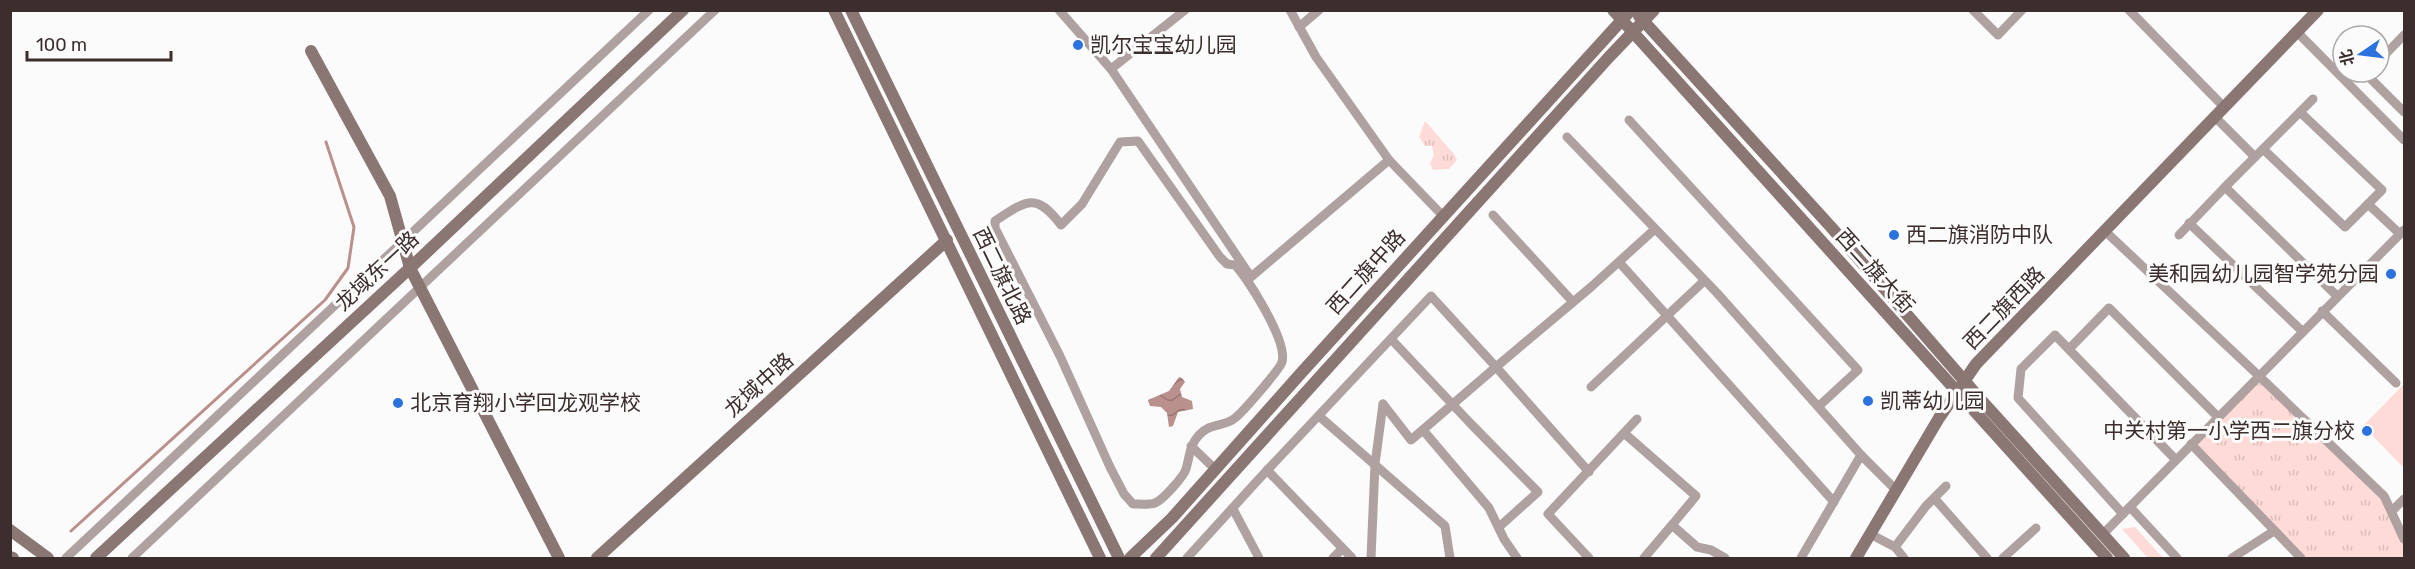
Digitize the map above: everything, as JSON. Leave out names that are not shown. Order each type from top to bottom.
[{"type":"main road","name":"龙域东一路","points":[[96,558],[410,268],[683,10]]},
{"type":"main road","name":"西二旗北路","points":[[834,10],[1100,558]]},
{"type":"main road","name":"西二旗北路","points":[[851,10],[1119,558]]},
{"type":"main road","name":"西二旗大街","points":[[1613,10],[2107,558]]},
{"type":"main road","name":"西二旗大街","points":[[1633,10],[1831,227],[1964,380],[2124,558]]},
{"type":"main road","name":"西二旗中路","points":[[1130,558],[1172,518],[1443,216],[1633,10]]},
{"type":"main road","name":"西二旗中路","points":[[1156,558],[1654,10]]},
{"type":"main road","name":"西二旗西路","points":[[1856,558],[1957,391],[1981,359],[2318,10]]},
{"type":"main road","points":[[311,51],[390,196],[410,268],[559,558]]},
{"type":"main road","name":"龙域中路","points":[[597,558],[947,240]]},
{"type":"main road","points":[[10,530],[48,558]]},
{"type":"street","points":[[66,558],[649,10]]},
{"type":"street","points":[[132,558],[715,10]]},
{"type":"street","points":[[1059,10],[1111,69],[1251,277],[1389,160]]},
{"type":"street","points":[[1111,69],[1185,10]]},
{"type":"street","points":[[1290,10],[1317,57],[1389,160],[1443,216]]},
{"type":"street","points":[[1299,27],[1319,10]]},
{"type":"street","points":[[1973,10],[1998,35],[2022,10]]},
{"type":"street","points":[[2129,10],[2223,106]]},
{"type":"street","points":[[2297,32],[2404,140]]},
{"type":"street","points":[[2391,49],[2404,35]]},
{"type":"street","points":[[2376,84],[2404,112]]},
{"type":"street","points":[[2179,235],[2313,99]]},
{"type":"street","points":[[2263,149],[2345,227],[2382,190],[2300,112]]},
{"type":"street","points":[[2214,116],[2255,157]]},
{"type":"street","points":[[1629,120],[1858,370],[1819,406]]},
{"type":"street","points":[[1567,137],[1704,280],[1861,455],[1898,491]]},
{"type":"street","points":[[1138,141],[1220,257],[1227,264],[1235,265],[1245,278],[1280,336],[1281,364],[1234,419],[1213,425],[1203,431],[1191,446],[1186,470],[1156,503],[1132,504],[1124,494],[1100,447],[1060,356],[995,228],[995,221],[1017,206],[1032,202],[1041,203],[1061,225],[1082,204],[1120,142],[1138,141]]},
{"type":"street","points":[[2225,187],[2337,297]]},
{"type":"street","points":[[2103,534],[2402,232],[2368,204]]},
{"type":"street","points":[[1493,215],[1573,302]]},
{"type":"street","points":[[2189,223],[2302,331]]},
{"type":"street","points":[[1371,558],[1375,464],[1383,404],[1411,440],[1655,230]]},
{"type":"street","points":[[2106,232],[2384,496],[2404,539]]},
{"type":"street","points":[[1619,262],[1834,502]]},
{"type":"street","points":[[1591,387],[1704,280]]},
{"type":"street","points":[[1187,558],[1431,296],[1589,472]]},
{"type":"street","points":[[2069,349],[2109,308],[2218,417]]},
{"type":"street","points":[[2322,311],[2396,383]]},
{"type":"street","points":[[2176,460],[2055,335],[2021,369],[2018,398],[2177,558]]},
{"type":"street","points":[[1391,339],[1538,492],[1499,527]]},
{"type":"street","points":[[1319,416],[1445,526],[1450,558]]},
{"type":"street","points":[[1589,558],[1548,514],[1637,419]]},
{"type":"street","points":[[1423,430],[1489,508],[1517,558]]},
{"type":"street","points":[[1624,433],[1696,496],[1644,558]]},
{"type":"street","points":[[2191,444],[2301,558]]},
{"type":"street","points":[[1191,446],[1215,469]]},
{"type":"street","points":[[1801,558],[1861,455]]},
{"type":"street","points":[[1267,470],[1352,558]]},
{"type":"street","points":[[1895,547],[1926,506],[1946,486]]},
{"type":"street","points":[[1935,499],[1987,558]]},
{"type":"street","points":[[2392,511],[2404,499]]},
{"type":"street","points":[[1233,509],[1259,558]]},
{"type":"street","points":[[1672,525],[1697,547],[1712,550],[1725,558]]},
{"type":"street","points":[[2003,558],[2036,528]]},
{"type":"street","points":[[2232,558],[2274,531]]},
{"type":"street","points":[[1870,534],[1895,547],[1905,558]]},
{"type":"street","points":[[1333,558],[1342,549]]},
{"type":"green space","points":[[1425,121],[1457,160],[1449,169],[1433,170],[1430,163],[1434,155],[1432,146],[1425,146],[1419,137]]},
{"type":"green space","points":[[2258,375],[2384,496],[2404,539],[2404,558],[2301,558],[2191,444]]},
{"type":"green space","points":[[2404,384],[2404,468],[2363,426]]},
{"type":"green space","points":[[2135,527],[2163,558],[2148,558],[2122,529]]},
{"type":"water","points":[[1179,377],[1185,382],[1180,389],[1182,397],[1192,401],[1193,409],[1178,412],[1173,426],[1169,427],[1167,413],[1161,407],[1150,406],[1148,400],[1169,391]]},
{"type":"waterway","points":[[71,531],[325,300],[348,268],[354,227],[326,142]]},
{"type":"place","name":"凯尔宝宝幼儿园","points":[[1078,45]]},
{"type":"place","name":"西二旗消防中队","points":[[1894,235]]},
{"type":"place","name":"美和园幼儿园智学苑分园","points":[[2391,274]]},
{"type":"place","name":"凯蒂幼儿园","points":[[1868,401]]},
{"type":"place","name":"北京育翔小学回龙观学校","points":[[398,403]]},
{"type":"place","name":"中关村第一小学西二旗分校","points":[[2367,431]]}]
